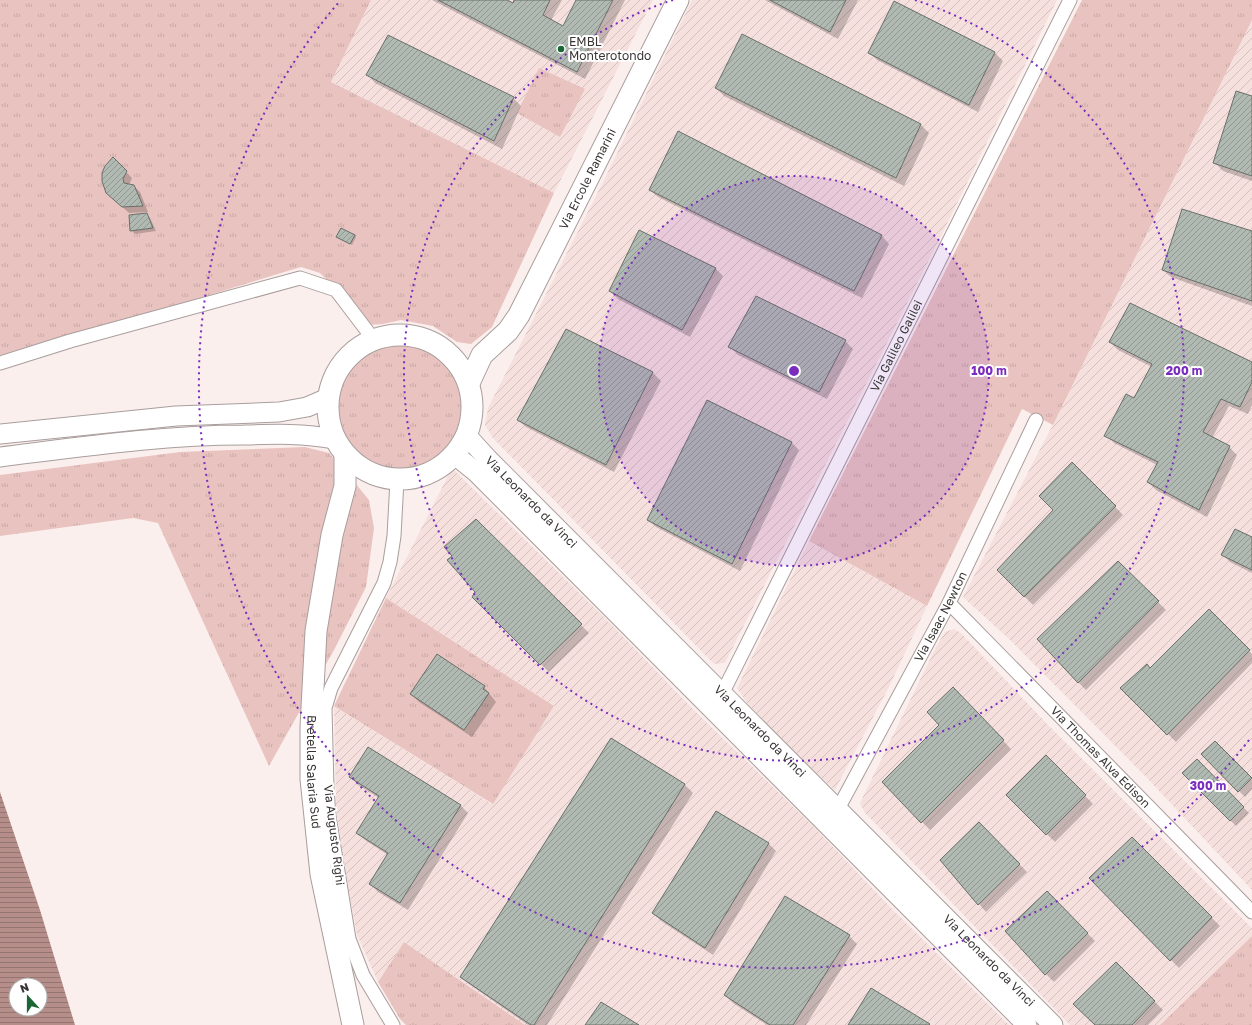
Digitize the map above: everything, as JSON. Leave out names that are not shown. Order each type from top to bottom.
[{"type":"main road","name":"Via Ercole Ramarini","points":[[469,383],[478,361],[487,350],[508,331],[519,315],[678,0]]},
{"type":"main road","name":"Bretella Salaria Sud","points":[[353,1025],[321,874],[311,779],[311,727],[316,631],[328,557],[345,486],[340,447],[328,419],[328,398],[333,380],[343,363],[357,349],[374,340],[393,335],[413,336],[431,342],[448,352]]},
{"type":"main road","points":[[448,352],[471,354],[487,350]]},
{"type":"main road","points":[[6,457],[137,440],[196,436],[295,434],[340,447],[359,467],[376,476],[397,480],[416,478],[438,470],[455,455],[467,436],[472,418],[473,400],[469,383],[461,367],[448,352]]},
{"type":"main road","points":[[4,433],[176,416],[280,412],[298,409],[328,398]]},
{"type":"main road","name":"Via Leonardo da Vinci","points":[[467,436],[488,459],[723,692],[1053,1025]]},
{"type":"main road","name":"Via Leonardo da Vinci","points":[[455,455],[476,472],[1027,1025]]},
{"type":"main road","name":"Bretella Salaria Sud","points":[[338,517],[344,503],[354,490],[376,476]]},
{"type":"street","name":"Via Galileo Galilei","points":[[723,692],[1070,0]]},
{"type":"street","points":[[0,363],[78,339],[300,278],[336,290],[374,340]]},
{"type":"street","name":"Via Isaac Newton","points":[[838,809],[949,603],[1036,420]]},
{"type":"street","name":"Via Augusto Righi","points":[[393,1025],[363,975],[349,939],[329,816],[325,708],[331,688],[384,583],[390,562],[394,536],[397,480]]},
{"type":"street","name":"Via Thomas Alva Edison","points":[[949,603],[1252,912]]},
{"type":"shaded area","points":[[371,0],[653,0],[554,193],[331,82]]},
{"type":"shaded area","points":[[692,0],[1057,0],[941,236],[725,663],[714,664],[492,437],[485,425],[488,408],[602,184]]},
{"type":"shaded area","points":[[1252,20],[1252,890],[1147,778],[1010,640],[963,597],[1061,409]]},
{"type":"shaded area","points":[[452,468],[605,618],[694,710],[814,827],[893,910],[1009,1025],[525,1025],[404,942],[378,982],[357,935],[347,880],[336,807],[334,706],[492,804],[554,706],[386,598]]},
{"type":"shaded area","points":[[809,541],[927,606],[890,685],[835,790],[792,751],[750,707],[737,688]]},
{"type":"shaded area","points":[[954,629],[961,633],[1048,725],[1252,928],[1252,936],[1160,1025],[1070,1025],[865,813],[860,803],[936,647],[945,632]]},
{"type":"shaded area","points":[[0,792],[40,910],[75,1025],[0,1025]]},
{"type":"green space","points":[[0,0],[371,0],[331,82],[554,193],[492,327],[471,344],[457,342],[433,326],[401,320],[383,324],[368,325],[347,300],[320,273],[301,267],[0,359]]},
{"type":"green space","points":[[1082,0],[1252,0],[1252,20],[1053,425],[1022,409],[927,606],[809,541]]},
{"type":"green space","points":[[539,68],[585,89],[560,137],[517,113]]},
{"type":"green space","points":[[402,343],[426,348],[447,362],[461,383],[466,407],[461,431],[447,452],[426,466],[402,471],[378,466],[357,452],[343,431],[338,407],[343,383],[357,362],[378,348]]},
{"type":"green space","points":[[305,447],[329,453],[350,477],[369,500],[374,528],[366,587],[334,650],[269,766],[158,523],[133,518],[0,536],[0,475],[180,452]]},
{"type":"green space","points":[[386,598],[554,706],[493,804],[334,706]]},
{"type":"green space","points":[[1252,936],[1252,1025],[1160,1025]]},
{"type":"green space","points":[[404,942],[525,1025],[406,1025],[400,1019],[378,982]]},
{"type":"building","name":"EMBL Monterotondo","points":[[438,0],[507,0],[513,3],[514,0],[550,0],[543,15],[563,26],[576,0],[613,0],[577,72]]},
{"type":"building","points":[[770,0],[846,0],[830,32]]},
{"type":"building","points":[[894,1],[995,52],[969,105],[868,53]]},
{"type":"building","points":[[742,34],[921,124],[896,178],[715,88]]},
{"type":"building","points":[[388,35],[514,97],[494,141],[366,75]]},
{"type":"building","points":[[1236,91],[1252,96],[1252,176],[1213,163]]},
{"type":"building","points":[[678,131],[882,235],[854,291],[649,190]]},
{"type":"building","points":[[113,157],[127,171],[123,179],[124,183],[134,185],[143,206],[122,207],[106,193],[102,181],[102,173],[105,166]]},
{"type":"building","points":[[1182,209],[1252,231],[1252,301],[1162,270]]},
{"type":"building","points":[[147,213],[153,228],[130,231],[129,215]]},
{"type":"building","points":[[341,228],[355,235],[350,244],[336,237]]},
{"type":"building","points":[[639,230],[716,268],[682,330],[609,291]]},
{"type":"building","points":[[756,296],[846,340],[819,392],[728,347]]},
{"type":"building","points":[[1130,303],[1252,362],[1252,382],[1240,407],[1221,399],[1203,432],[1230,446],[1199,510],[1147,482],[1158,462],[1104,436],[1126,394],[1134,398],[1152,364],[1109,342]]},
{"type":"building","points":[[566,329],[653,372],[606,465],[517,420]]},
{"type":"building","points":[[707,400],[792,442],[732,564],[647,520]]},
{"type":"building","points":[[1072,462],[1116,506],[1024,597],[997,570],[1053,510],[1039,496]]},
{"type":"building","points":[[476,519],[582,624],[540,665],[472,597],[475,592],[447,560],[452,556],[444,547]]},
{"type":"building","points":[[1235,529],[1252,537],[1252,570],[1221,555]]},
{"type":"building","points":[[1118,561],[1159,601],[1078,683],[1037,639]]},
{"type":"building","points":[[1209,609],[1250,650],[1167,735],[1120,688],[1147,664],[1150,668]]},
{"type":"building","points":[[437,654],[485,686],[483,689],[489,693],[464,730],[410,694]]},
{"type":"building","points":[[953,687],[1004,740],[921,823],[882,782],[939,725],[927,712]]},
{"type":"building","points":[[611,738],[685,784],[534,1025],[531,1025],[460,977]]},
{"type":"building","points":[[1215,741],[1252,778],[1238,792],[1201,754]]},
{"type":"building","points":[[368,747],[461,805],[400,903],[369,884],[388,853],[356,833],[379,796],[349,777]]},
{"type":"building","points":[[1046,755],[1086,795],[1046,835],[1006,795]]},
{"type":"building","points":[[1197,759],[1244,807],[1230,821],[1182,773]]},
{"type":"building","points":[[716,811],[769,843],[705,948],[652,913]]},
{"type":"building","points":[[979,822],[1020,864],[978,905],[940,860]]},
{"type":"building","points":[[1132,837],[1212,917],[1170,961],[1089,878]]},
{"type":"building","points":[[1047,891],[1088,933],[1045,975],[1005,931]]},
{"type":"building","points":[[785,896],[850,935],[793,1025],[770,1025],[724,995]]},
{"type":"building","points":[[1116,962],[1155,1001],[1132,1025],[1095,1025],[1073,1004]]},
{"type":"building","points":[[871,988],[930,1024],[848,1025]]},
{"type":"building","points":[[601,1002],[639,1025],[585,1025]]},
{"type":"place","name":"EMBL Monterotondo","points":[[561,49]]}]
